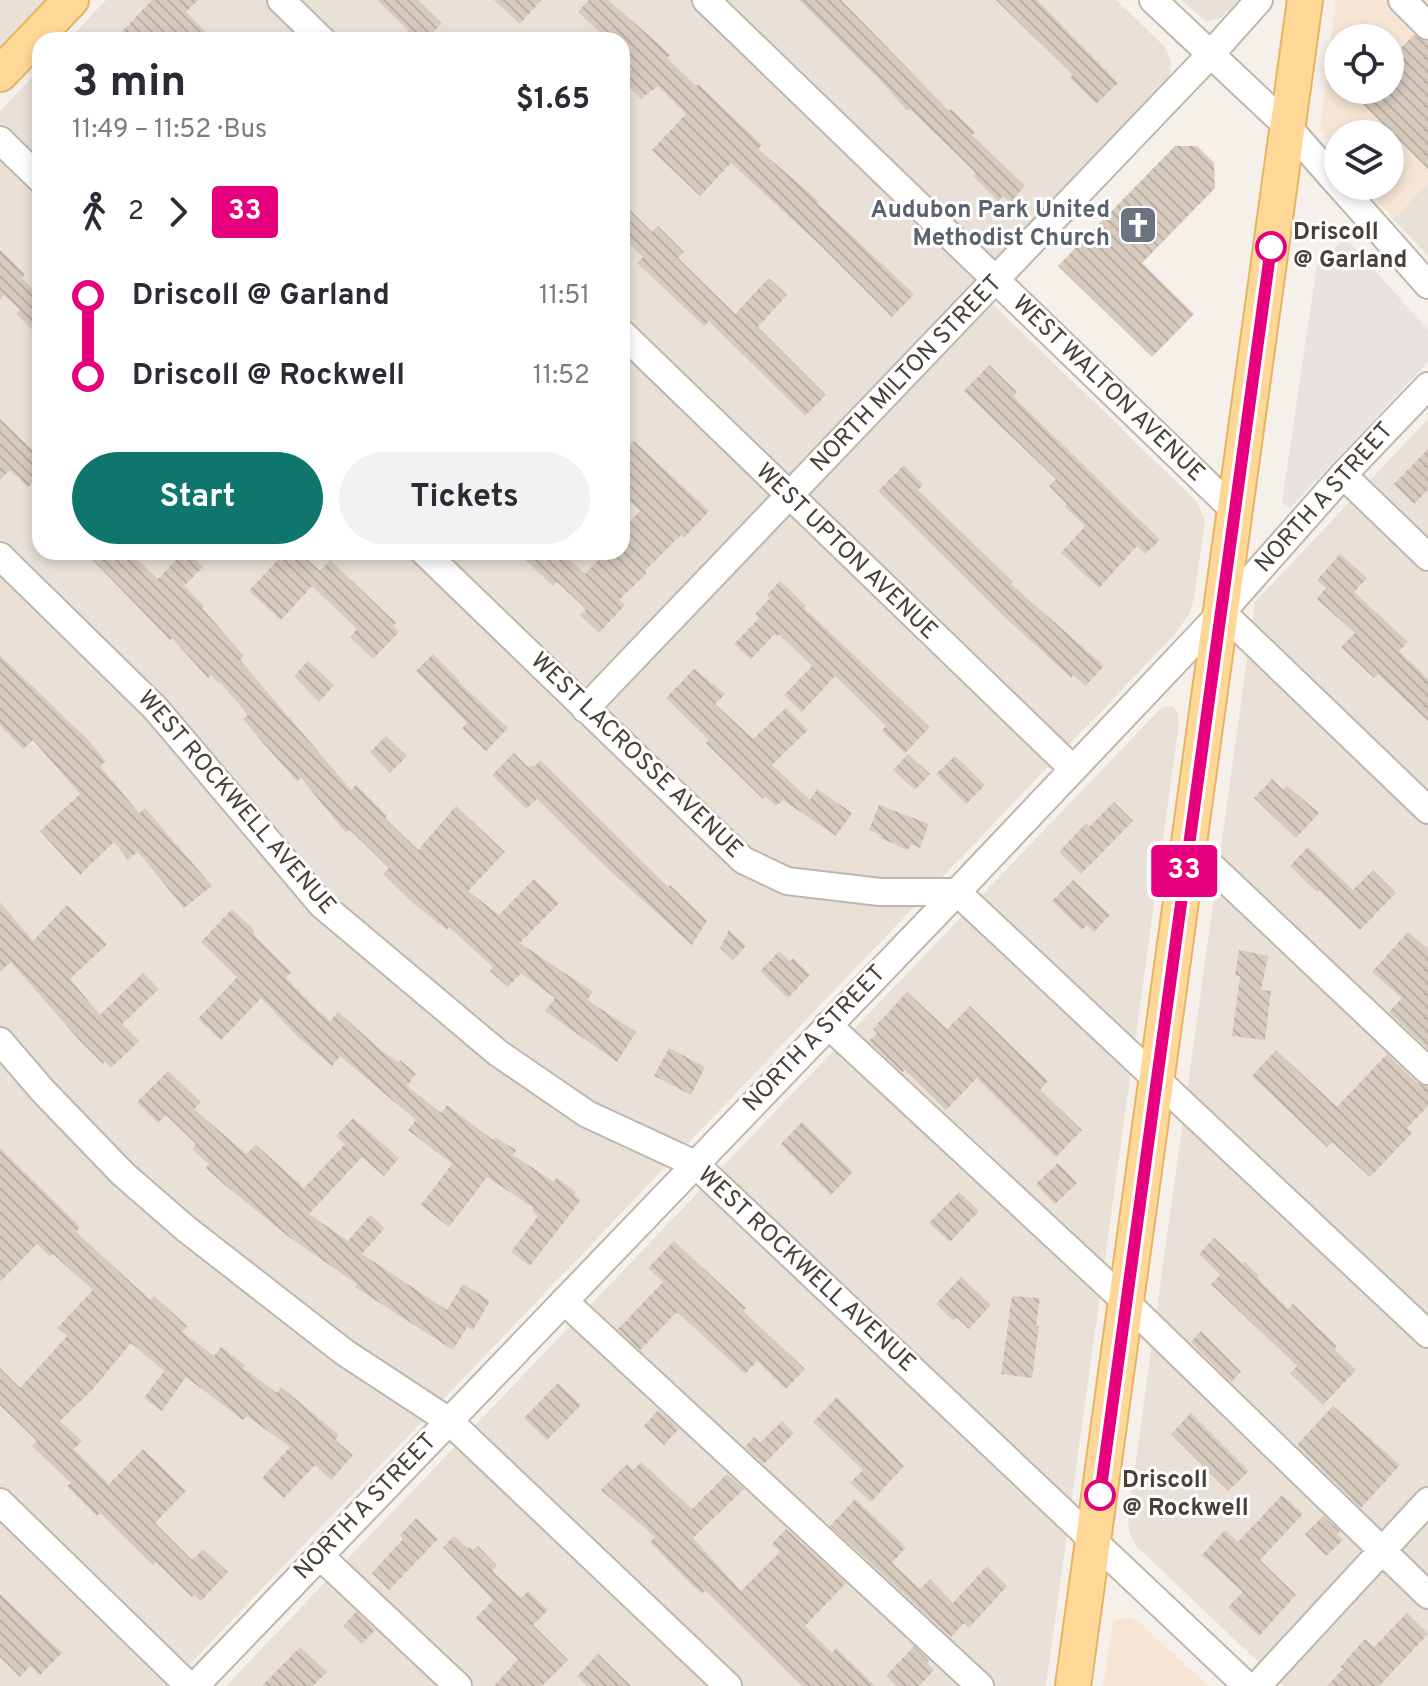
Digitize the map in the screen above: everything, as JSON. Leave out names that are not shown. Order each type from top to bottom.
[{"type":"main road","points":[[40,32],[71,0]]},
{"type":"main road","points":[[1073,1686],[1305,0]]},
{"type":"main road","points":[[0,74],[32,41]]},
{"type":"street","points":[[281,0],[314,32]]},
{"type":"street","name":"WEST WALTON AVENUE","points":[[706,0],[1234,510]]},
{"type":"street","points":[[1153,0],[1287,126],[1324,168]]},
{"type":"street","name":"NORTH MILTON STREET","points":[[585,709],[790,497],[1259,0]]},
{"type":"street","points":[[1402,0],[1428,26]]},
{"type":"street","points":[[0,140],[32,171]]},
{"type":"street","points":[[1352,200],[1428,285]]},
{"type":"street","name":"WEST UPTON AVENUE","points":[[630,341],[1072,768]]},
{"type":"street","name":"NORTH A STREET","points":[[192,1686],[957,892],[1222,612],[1343,475],[1428,386]]},
{"type":"street","points":[[1343,475],[1428,557]]},
{"type":"street","name":"WEST ROCKWELL AVENUE","points":[[0,556],[156,709],[322,905],[498,1053],[574,1106],[695,1164],[1247,1686]]},
{"type":"street","name":"WEST LACROSSE AVENUE","points":[[432,560],[743,860],[787,881],[880,892],[957,892]]},
{"type":"street","points":[[1222,612],[1428,810]]},
{"type":"street","points":[[1188,844],[1428,1071]]},
{"type":"street","points":[[957,892],[1428,1334]]},
{"type":"street","points":[[828,1025],[1126,1302],[1428,1595]]},
{"type":"street","points":[[0,1041],[123,1174],[185,1228],[344,1352],[449,1421],[728,1686]]},
{"type":"street","points":[[564,1301],[980,1686]]},
{"type":"street","points":[[1257,1686],[1428,1501]]},
{"type":"street","points":[[0,1502],[192,1686]]},
{"type":"street","points":[[320,1556],[458,1686]]},
{"type":"shaded area","points":[[0,0],[46,0],[0,48]]},
{"type":"shaded area","points":[[106,0],[1116,0],[1165,47],[1171,62],[1170,76],[1162,88],[972,284],[1197,502],[1205,521],[1194,598],[1189,614],[1175,634],[169,1686],[0,1686],[0,111],[32,77],[32,560],[630,560],[630,32],[76,32]]},
{"type":"shaded area","points":[[1181,0],[1238,0],[1222,17],[1206,22]]},
{"type":"shaded area","points":[[1336,0],[1428,0],[1428,183],[1393,219],[1377,200],[1404,200],[1404,120],[1324,120],[1324,135],[1320,129],[1324,97],[1324,104],[1404,104],[1404,24],[1333,24]]},
{"type":"shaded area","points":[[1428,183],[1428,256],[1393,219]]},
{"type":"shaded area","points":[[1346,238],[1428,330],[1428,362],[1290,508],[1282,502],[1317,264]]},
{"type":"shaded area","points":[[1428,419],[1428,1686],[1284,1686],[1136,1546],[1129,1531],[1128,1517],[1255,602]]},
{"type":"shaded area","points":[[1173,706],[1179,723],[1046,1686],[226,1686],[1159,710]]},
{"type":"shaded area","points":[[1130,1618],[1139,1622],[1208,1686],[1103,1686],[1113,1623]]},
{"type":"building","points":[[152,0],[198,0],[186,12],[206,32],[122,32]]},
{"type":"building","points":[[377,0],[418,0],[442,23],[434,32],[406,32],[408,30]]},
{"type":"building","points":[[494,0],[541,0],[520,24]]},
{"type":"building","points":[[589,0],[608,0],[670,55],[667,58],[762,145],[758,149],[819,201],[817,203],[914,294],[892,317],[731,163],[700,196],[652,150],[686,114],[658,86],[641,99],[630,88],[630,32],[599,32],[578,12]]},
{"type":"building","points":[[799,0],[841,0],[949,111],[951,109],[975,132],[972,135],[1025,186],[1010,203],[1003,196],[998,201],[973,176],[976,173],[910,109],[907,111]]},
{"type":"building","points":[[996,0],[1037,0],[1118,83],[1096,104],[1070,78],[1073,75]]},
{"type":"building","points":[[1414,35],[1428,42],[1428,169],[1404,145],[1404,120],[1379,120],[1363,104],[1404,104],[1404,45]]},
{"type":"building","name":"Audubon Park United Methodist Church","points":[[1175,146],[1197,146],[1214,163],[1215,188],[1142,263],[1194,314],[1152,357],[1058,266]]},
{"type":"building","points":[[630,210],[652,232],[658,226],[684,252],[678,258],[735,314],[769,278],[787,295],[758,327],[826,395],[805,416],[709,321],[704,326],[637,263],[643,257],[630,245]]},
{"type":"building","points":[[0,250],[25,274],[22,278],[32,289],[32,330],[16,313],[20,310],[4,295],[0,300]]},
{"type":"building","points":[[989,365],[1017,392],[1013,396],[1160,540],[1145,554],[1137,546],[1099,588],[1061,553],[1085,526],[1049,486],[1056,479],[964,391]]},
{"type":"building","points":[[0,419],[32,449],[32,483],[28,487],[10,470],[0,480]]},
{"type":"building","points":[[634,441],[709,511],[684,538],[681,535],[645,571],[647,573],[619,600],[625,605],[599,633],[580,615],[586,609],[557,582],[553,586],[525,560],[570,560],[585,574],[598,560],[630,560],[630,522],[640,511],[630,501],[630,445]]},
{"type":"building","points":[[1428,449],[1428,490],[1414,504],[1394,484]]},
{"type":"building","points":[[904,465],[923,485],[918,490],[1013,582],[1011,584],[1104,666],[1085,686],[1073,675],[1071,678],[1007,619],[878,491]]},
{"type":"building","points":[[1340,554],[1367,578],[1354,592],[1408,642],[1399,651],[1428,679],[1428,721],[1378,674],[1374,678],[1341,647],[1355,633],[1317,599],[1326,588],[1317,580]]},
{"type":"building","points":[[93,560],[138,560],[158,579],[176,560],[196,560],[203,567],[184,586],[244,656],[240,660],[351,790],[356,785],[418,850],[456,806],[505,852],[468,891],[499,915],[534,879],[559,903],[520,943],[593,992],[587,1000],[636,1032],[617,1062],[545,1011],[555,998],[521,973],[508,987],[490,971],[493,967],[449,927],[447,930],[414,904],[383,874],[389,868],[350,830],[346,833],[301,778],[297,781],[263,743],[243,719],[248,715],[220,682],[211,675],[208,678],[172,638],[170,640]]},
{"type":"building","points":[[278,560],[308,560],[320,571],[330,560],[396,623],[393,626],[399,632],[373,659],[350,637],[357,629],[312,586],[281,620],[249,591]]},
{"type":"building","points":[[780,581],[806,606],[804,608],[930,727],[905,753],[882,731],[886,726],[835,676],[802,712],[784,695],[812,666],[779,634],[775,634],[751,659],[734,644],[759,618],[755,614]]},
{"type":"building","points":[[433,654],[508,728],[486,751],[462,728],[467,723],[416,671]]},
{"type":"building","points":[[0,655],[87,739],[106,761],[100,766],[139,813],[145,808],[212,886],[184,908],[138,852],[128,860],[114,842],[80,875],[40,831],[80,794],[33,740],[23,749],[0,725]]},
{"type":"building","points":[[308,661],[334,685],[319,702],[294,676]]},
{"type":"building","points":[[694,669],[725,694],[715,704],[753,739],[786,708],[808,730],[772,765],[810,800],[817,789],[852,813],[836,836],[783,800],[776,806],[765,796],[763,799],[666,698]]},
{"type":"building","points":[[386,736],[407,756],[390,773],[370,752]]},
{"type":"building","points":[[514,753],[529,768],[540,760],[668,887],[670,885],[707,921],[692,945],[537,799],[526,809],[492,775]]},
{"type":"building","points":[[908,754],[930,774],[915,790],[893,770]]},
{"type":"building","points":[[955,756],[985,785],[966,804],[936,774]]},
{"type":"building","points":[[1272,779],[1283,790],[1287,786],[1319,813],[1296,838],[1254,798]]},
{"type":"building","points":[[1114,802],[1133,821],[1081,874],[1059,852],[1086,823],[1089,827]]},
{"type":"building","points":[[879,805],[929,824],[920,848],[911,844],[908,850],[869,830]]},
{"type":"building","points":[[1308,847],[1353,890],[1373,870],[1396,893],[1360,930],[1290,866]]},
{"type":"building","points":[[1073,880],[1110,915],[1094,932],[1087,925],[1082,930],[1052,901]]},
{"type":"building","points":[[0,902],[33,941],[67,905],[107,944],[70,979],[100,1015],[143,973],[159,989],[122,1024],[139,1041],[111,1068],[80,1041],[11,962],[0,972]]},
{"type":"building","points":[[232,909],[291,972],[286,978],[313,1006],[330,1021],[338,1012],[383,1052],[398,1062],[400,1060],[416,1074],[407,1086],[441,1113],[447,1105],[493,1140],[495,1137],[516,1150],[513,1155],[554,1182],[557,1178],[576,1192],[574,1195],[581,1200],[530,1266],[511,1252],[538,1216],[532,1210],[534,1208],[487,1177],[449,1227],[421,1205],[452,1164],[408,1130],[416,1120],[340,1056],[332,1066],[297,1036],[261,998],[221,1040],[198,1019],[237,977],[201,942]]},
{"type":"building","points":[[729,930],[746,946],[733,960],[720,948]]},
{"type":"building","points":[[1408,932],[1428,949],[1428,1049],[1389,1012],[1402,998],[1372,972]]},
{"type":"building","points":[[1239,950],[1268,956],[1261,990],[1271,991],[1265,1040],[1232,1036],[1240,976],[1235,975]]},
{"type":"building","points":[[779,951],[790,961],[793,958],[810,975],[788,998],[760,971]]},
{"type":"building","points":[[907,992],[947,1029],[970,1006],[1048,1081],[1040,1090],[1082,1130],[1056,1157],[977,1078],[946,1110],[905,1070],[902,1072],[869,1041],[877,1033],[873,1029]]},
{"type":"building","points":[[669,1048],[705,1067],[691,1095],[654,1076]]},
{"type":"building","points":[[1276,1050],[1337,1107],[1387,1054],[1417,1083],[1428,1087],[1428,1106],[1407,1128],[1412,1133],[1370,1177],[1332,1142],[1327,1147],[1252,1076]]},
{"type":"building","points":[[168,1071],[201,1102],[194,1109],[246,1154],[256,1145],[304,1188],[345,1144],[336,1136],[353,1118],[399,1158],[384,1176],[362,1157],[309,1214],[348,1241],[370,1215],[385,1228],[362,1254],[447,1310],[463,1284],[490,1301],[473,1330],[467,1327],[453,1350],[355,1287],[357,1284],[289,1237],[225,1185],[206,1168],[209,1164],[192,1149],[196,1144],[166,1115],[158,1123],[137,1102]]},
{"type":"building","points":[[802,1122],[853,1172],[831,1195],[781,1144]]},
{"type":"building","points":[[0,1148],[80,1227],[76,1232],[150,1300],[154,1296],[187,1326],[182,1332],[214,1356],[221,1347],[277,1393],[281,1387],[339,1435],[335,1440],[353,1455],[331,1480],[315,1465],[284,1498],[262,1478],[290,1447],[247,1416],[243,1420],[186,1377],[162,1411],[144,1398],[164,1371],[131,1343],[93,1389],[60,1421],[82,1441],[74,1449],[109,1484],[143,1449],[186,1491],[155,1523],[192,1560],[203,1549],[228,1572],[201,1601],[194,1595],[192,1597],[156,1562],[153,1565],[100,1513],[97,1516],[67,1486],[71,1483],[32,1446],[37,1441],[0,1405],[0,1368],[20,1388],[67,1336],[57,1328],[93,1290],[53,1254],[50,1257],[37,1244],[0,1282]]},
{"type":"building","points":[[1058,1163],[1077,1183],[1055,1204],[1036,1184]]},
{"type":"building","points":[[959,1192],[979,1211],[950,1242],[929,1223]]},
{"type":"building","points":[[1214,1238],[1243,1264],[1245,1262],[1288,1309],[1293,1304],[1337,1346],[1334,1349],[1356,1370],[1323,1405],[1290,1373],[1297,1366],[1211,1284],[1220,1275],[1199,1254]]},
{"type":"building","points":[[674,1241],[805,1369],[786,1389],[757,1361],[745,1374],[677,1312],[640,1350],[618,1329],[663,1282],[648,1268]]},
{"type":"building","points":[[961,1277],[991,1305],[969,1329],[957,1318],[954,1321],[936,1304]]},
{"type":"building","points":[[1012,1296],[1040,1298],[1032,1378],[1001,1374]]},
{"type":"building","points":[[1201,1331],[1241,1372],[1231,1382],[1191,1342]]},
{"type":"building","points":[[558,1383],[581,1405],[547,1440],[524,1418]]},
{"type":"building","points":[[837,1397],[904,1466],[871,1502],[850,1483],[863,1470],[813,1422]]},
{"type":"building","points":[[1333,1406],[1400,1465],[1361,1508],[1297,1445]]},
{"type":"building","points":[[658,1410],[679,1429],[664,1445],[644,1426]]},
{"type":"building","points":[[1191,1413],[1249,1471],[1228,1491],[1171,1434]]},
{"type":"building","points":[[782,1421],[794,1433],[764,1464],[745,1447],[754,1437],[760,1443]]},
{"type":"building","points":[[641,1462],[692,1509],[727,1474],[744,1489],[693,1538],[741,1591],[780,1552],[772,1544],[786,1529],[846,1583],[805,1626],[832,1653],[836,1648],[875,1686],[802,1686],[708,1593],[704,1591],[702,1594],[692,1585],[650,1542],[655,1537],[601,1490],[627,1464],[633,1470]]},
{"type":"building","points":[[1282,1495],[1303,1514],[1260,1560],[1296,1595],[1259,1636],[1228,1607],[1243,1592],[1202,1555],[1225,1530],[1238,1542]]},
{"type":"building","points":[[855,1499],[906,1547],[892,1563],[920,1589],[930,1579],[953,1603],[987,1566],[1007,1586],[969,1628],[964,1623],[951,1637],[830,1526]]},
{"type":"building","points":[[1323,1516],[1340,1531],[1337,1534],[1343,1540],[1326,1556],[1305,1534]]},
{"type":"building","points":[[416,1518],[438,1539],[389,1590],[372,1573],[403,1539],[400,1535]]},
{"type":"building","points":[[454,1536],[468,1549],[478,1546],[497,1566],[492,1571],[521,1598],[528,1591],[548,1610],[533,1625],[568,1660],[542,1686],[494,1686],[518,1659],[476,1618],[493,1600],[443,1547]]},
{"type":"building","points":[[0,1594],[62,1653],[40,1675],[30,1666],[20,1677],[0,1657]]},
{"type":"building","points":[[356,1612],[375,1630],[362,1644],[343,1626]]},
{"type":"building","points":[[1407,1613],[1428,1634],[1379,1686],[1327,1686],[1365,1639],[1374,1647]]},
{"type":"building","points":[[914,1646],[934,1670],[919,1686],[897,1686],[886,1676]]},
{"type":"building","points":[[300,1647],[327,1672],[313,1686],[262,1686]]},
{"type":"building","points":[[598,1654],[631,1686],[587,1686],[577,1676]]},
{"type":"bus line","name":"33","points":[[1100,1495],[1271,247]]},
{"type":"place","name":"Audubon Park United Methodist Church","points":[[1138,225]]},
{"type":"place","name":"Driscoll @ Garland","points":[[1271,247]]},
{"type":"place","name":"Driscoll @ Rockwell","points":[[1100,1495]]}]
